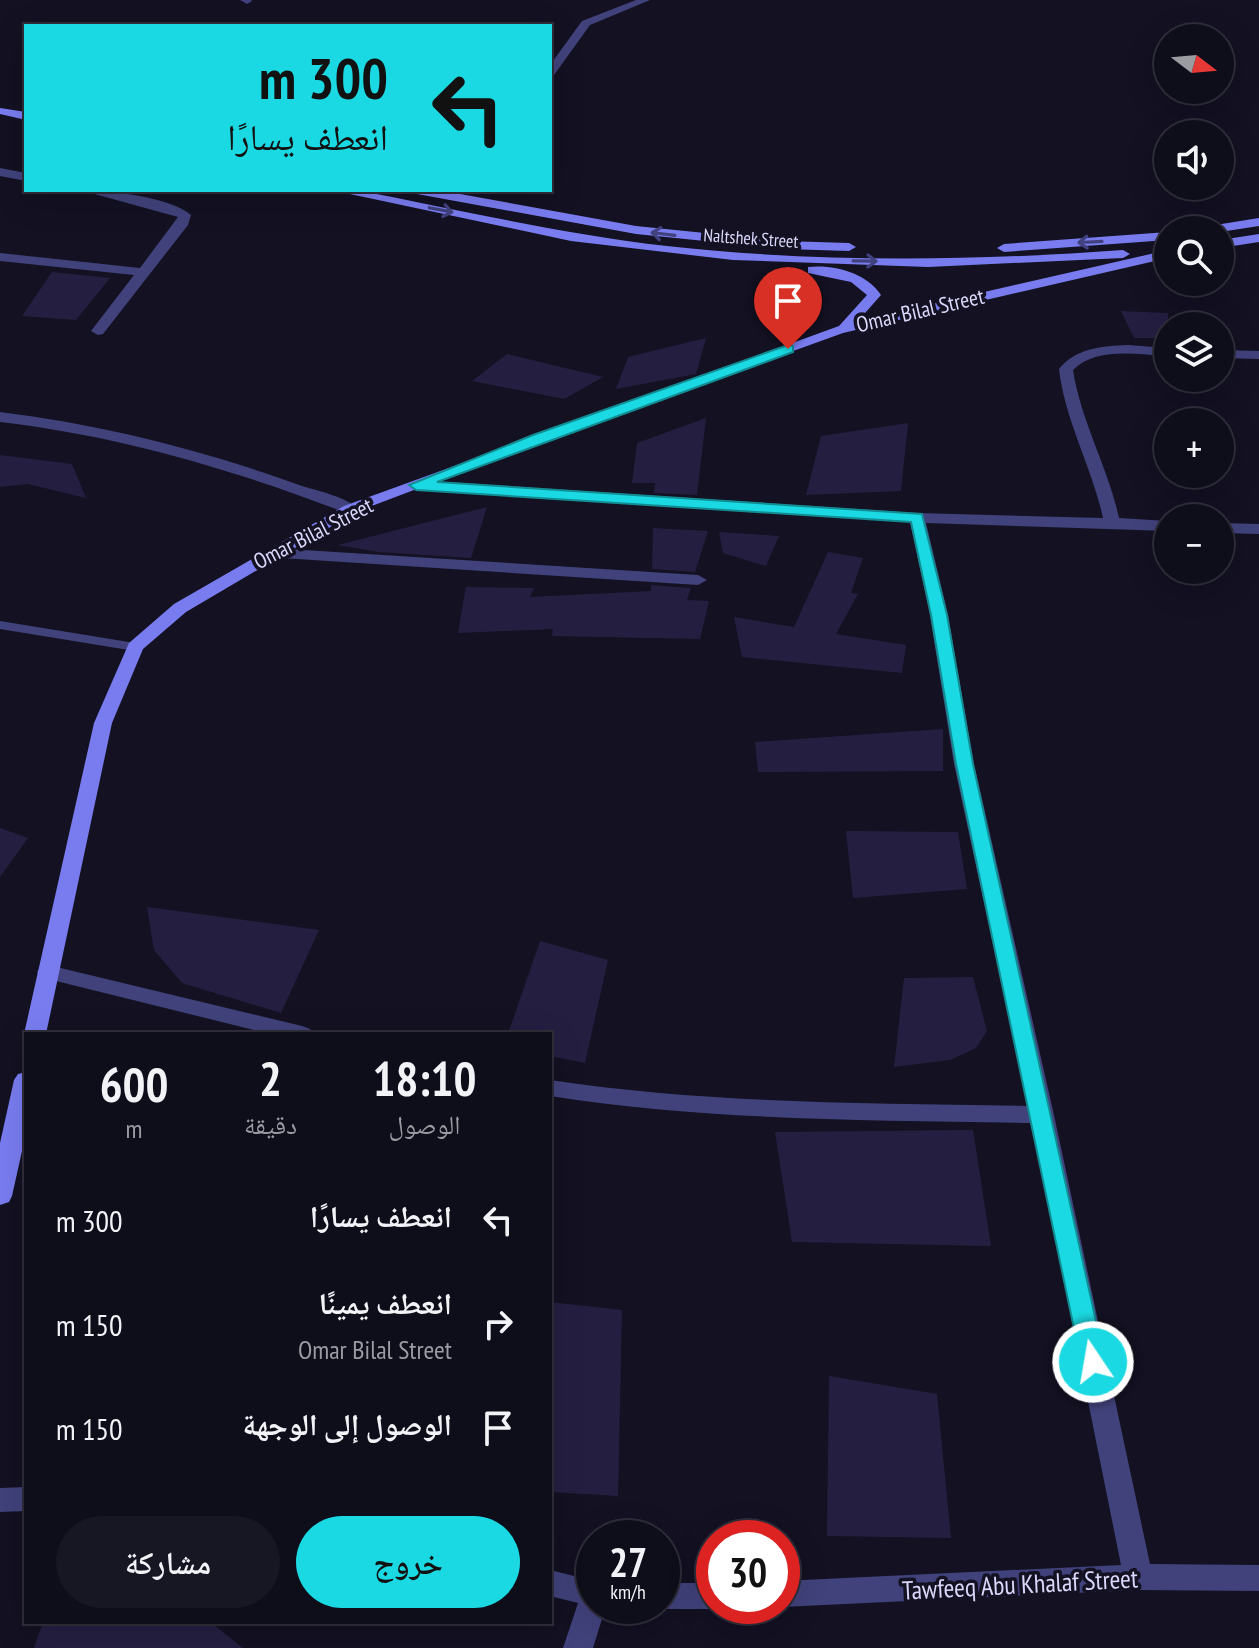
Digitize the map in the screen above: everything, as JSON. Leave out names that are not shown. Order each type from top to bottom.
[{"type":"street","points":[[552,70],[586,23],[645,0]]},
{"type":"street","points":[[0,111],[24,116]]},
{"type":"street","points":[[0,124],[24,129]]},
{"type":"street","points":[[0,172],[24,177]]},
{"type":"street","points":[[95,192],[173,209],[185,215],[183,222],[98,331]]},
{"type":"street","name":"Naltshek Street","points":[[347,192],[601,242],[697,253],[814,260],[970,262],[1154,253]]},
{"type":"street","name":"Naltshek Street","points":[[455,193],[600,225],[784,245],[997,248],[1154,237]]},
{"type":"street","points":[[1234,226],[1259,222]]},
{"type":"street","points":[[1234,242],[1259,238]]},
{"type":"street","points":[[697,253],[824,272],[856,279],[870,286],[874,295],[865,308],[839,330]]},
{"type":"street","name":"Omar Bilal Street","points":[[35,1032],[103,723],[135,647],[180,608],[350,509],[538,438],[839,330],[1154,255]]},
{"type":"street","points":[[0,257],[141,272]]},
{"type":"street","points":[[1112,523],[1104,487],[1070,399],[1066,369],[1072,361],[1084,356],[1154,352]]},
{"type":"street","points":[[1234,354],[1259,355]]},
{"type":"street","points":[[0,417],[79,426],[190,451],[350,509]]},
{"type":"street","points":[[416,485],[917,518],[1154,525]]},
{"type":"street","points":[[917,518],[939,615],[964,764],[1042,1115],[1138,1577]]},
{"type":"street","points":[[1234,528],[1259,529]]},
{"type":"street","points":[[272,553],[698,580]]},
{"type":"street","points":[[48,972],[294,1032]]},
{"type":"street","points":[[0,1196],[9,1114],[24,1084]]},
{"type":"street","points":[[552,1088],[606,1098],[730,1108],[1042,1115]]},
{"type":"street","points":[[0,1500],[24,1499]]},
{"type":"street","name":"Tawfeeq Abu Khalaf Street","points":[[800,1593],[1138,1577],[1259,1578]]},
{"type":"street","points":[[552,1584],[576,1591]]},
{"type":"street","points":[[578,1648],[585,1624]]},
{"type":"lane","points":[[0,625],[135,647]]},
{"type":"building","points":[[52,272],[110,278],[76,320],[22,316]]},
{"type":"building","points":[[1121,311],[1154,312],[1154,338],[1134,338]]},
{"type":"building","points":[[706,338],[696,374],[616,389],[628,357]]},
{"type":"building","points":[[507,354],[603,377],[564,399],[472,381]]},
{"type":"building","points":[[706,418],[697,495],[654,493],[655,483],[632,483],[637,443]]},
{"type":"building","points":[[908,423],[901,491],[806,495],[821,436]]},
{"type":"building","points":[[0,455],[72,464],[86,498],[28,484],[0,487]]},
{"type":"building","points":[[487,507],[471,558],[378,552],[338,545]]},
{"type":"building","points":[[653,528],[708,531],[695,572],[652,569]]},
{"type":"building","points":[[719,532],[779,536],[766,566],[723,553]]},
{"type":"building","points":[[828,552],[863,558],[851,593],[858,594],[836,634],[906,645],[902,673],[742,657],[734,617],[794,627]]},
{"type":"building","points":[[651,585],[691,588],[687,600],[709,601],[700,639],[552,636],[553,629],[458,633],[466,587],[534,588],[530,597],[651,591]]},
{"type":"building","points":[[943,729],[943,771],[758,772],[755,742]]},
{"type":"building","points":[[0,828],[28,838],[0,877]]},
{"type":"building","points":[[846,831],[958,832],[967,889],[853,898]]},
{"type":"building","points":[[147,907],[319,930],[281,1013],[182,983],[154,950]]},
{"type":"building","points":[[540,941],[608,960],[585,1063],[552,1056],[552,1032],[509,1032]]},
{"type":"building","points":[[973,977],[987,1031],[976,1048],[950,1060],[894,1067],[904,978]]},
{"type":"building","points":[[973,1130],[991,1246],[792,1242],[775,1132]]},
{"type":"building","points":[[552,1302],[622,1310],[618,1496],[552,1492]]},
{"type":"building","points":[[829,1376],[937,1394],[951,1538],[827,1536]]},
{"type":"building","points":[[42,1624],[213,1624],[243,1648],[34,1648]]},
{"type":"route","points":[[788,349],[416,485],[917,518],[939,615],[964,764],[1093,1362]]}]
